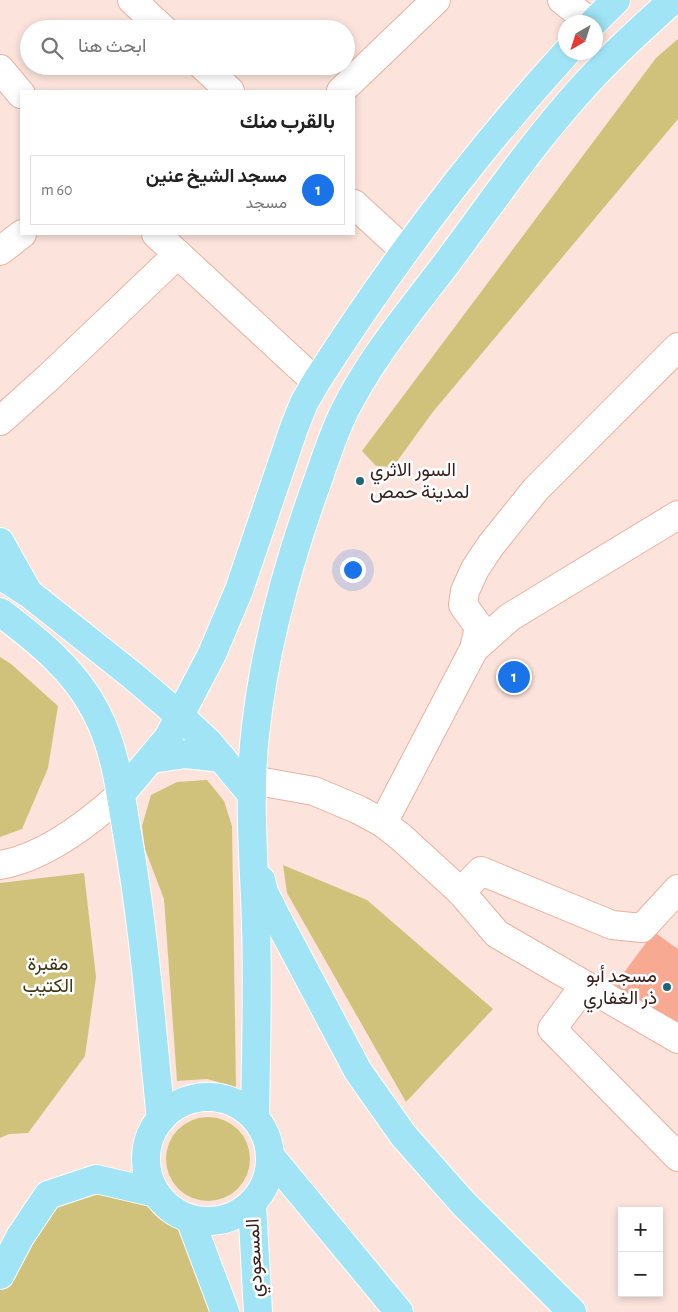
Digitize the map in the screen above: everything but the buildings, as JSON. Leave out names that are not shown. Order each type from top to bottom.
[{"type":"main road","points":[[600,15],[616,0]]},
{"type":"main road","points":[[255,1117],[258,980],[252,787],[254,736],[275,622],[307,510],[334,436],[356,389],[385,345],[542,136],[583,87],[673,0]]},
{"type":"main road","points":[[121,794],[168,738],[212,654],[242,581],[294,428],[304,403],[316,382],[405,251],[514,111],[559,60]]},
{"type":"main road","points":[[0,542],[31,595]]},
{"type":"main road","points":[[0,575],[31,595],[133,676],[209,743],[252,787]]},
{"type":"main road","points":[[0,612],[34,637],[80,686],[96,711],[108,738],[116,766],[140,910],[161,1119]]},
{"type":"main road","points":[[152,759],[186,754],[222,758]]},
{"type":"main road","points":[[254,849],[264,892],[358,1071],[403,1135],[464,1202],[572,1312]]},
{"type":"main road","points":[[197,1098],[218,1098],[238,1104],[255,1117],[266,1136],[271,1157],[269,1174],[263,1190],[252,1204],[239,1214],[223,1220],[206,1222],[190,1219],[170,1208],[156,1193],[148,1174],[146,1155],[150,1136],[161,1119],[177,1105],[197,1098]]},
{"type":"main road","points":[[271,1157],[399,1312]]},
{"type":"main road","points":[[0,1275],[20,1236],[48,1195],[96,1179],[156,1193]]},
{"type":"main road","name":"المسعودي","points":[[252,1204],[258,1312]]},
{"type":"main road","points":[[190,1219],[225,1312]]},
{"type":"street","points":[[132,0],[153,20]]},
{"type":"street","points":[[342,90],[436,0]]},
{"type":"street","points":[[562,0],[582,15]]},
{"type":"street","points":[[0,69],[20,93]]},
{"type":"street","points":[[213,75],[229,90]]},
{"type":"street","points":[[355,205],[405,251]]},
{"type":"street","points":[[0,251],[21,235]]},
{"type":"street","points":[[0,421],[49,377],[168,241],[316,382]]},
{"type":"street","points":[[384,823],[474,649],[479,627],[462,605],[465,592],[472,577],[492,545],[536,489],[678,347]]},
{"type":"street","points":[[474,649],[510,617],[678,515]]},
{"type":"street","points":[[252,787],[314,791],[384,823],[460,892],[497,934],[678,1039]]},
{"type":"street","points":[[0,865],[26,857],[66,836],[86,824],[121,794]]},
{"type":"street","points":[[460,892],[481,871],[612,925],[642,928],[678,889]]},
{"type":"street","points":[[585,985],[552,1029],[678,1157]]},
{"type":"green space","points":[[678,39],[678,119],[432,413],[393,467],[376,466],[362,451],[656,58]]},
{"type":"green space","points":[[0,657],[11,664],[58,706],[48,768],[22,829],[0,837]]},
{"type":"green space","points":[[207,780],[224,801],[232,826],[236,1087],[207,1079],[177,1081],[164,899],[145,849],[142,826],[151,795],[177,782]]},
{"type":"green space","points":[[283,865],[367,900],[493,1009],[406,1102],[287,893]]},
{"type":"green space","name":"مقبرة الكتيب","points":[[84,873],[96,977],[85,1056],[28,1133],[9,1134],[0,1138],[0,883]]},
{"type":"green space","points":[[208,1117],[224,1120],[238,1129],[247,1143],[250,1159],[247,1175],[238,1189],[224,1198],[208,1201],[192,1198],[178,1189],[169,1175],[166,1159],[169,1143],[178,1129],[192,1120]]},
{"type":"green space","points":[[96,1179],[162,1201],[179,1214],[225,1312],[0,1312],[0,1275],[48,1195]]},
{"type":"place","name":"السور الاثري لمدينة حمص","points":[[360,481]]},
{"type":"place","name":"مسجد الشيخ عنين","points":[[514,677]]},
{"type":"place","name":"مسجد أبو ذر الغفاري","points":[[667,987]]}]
